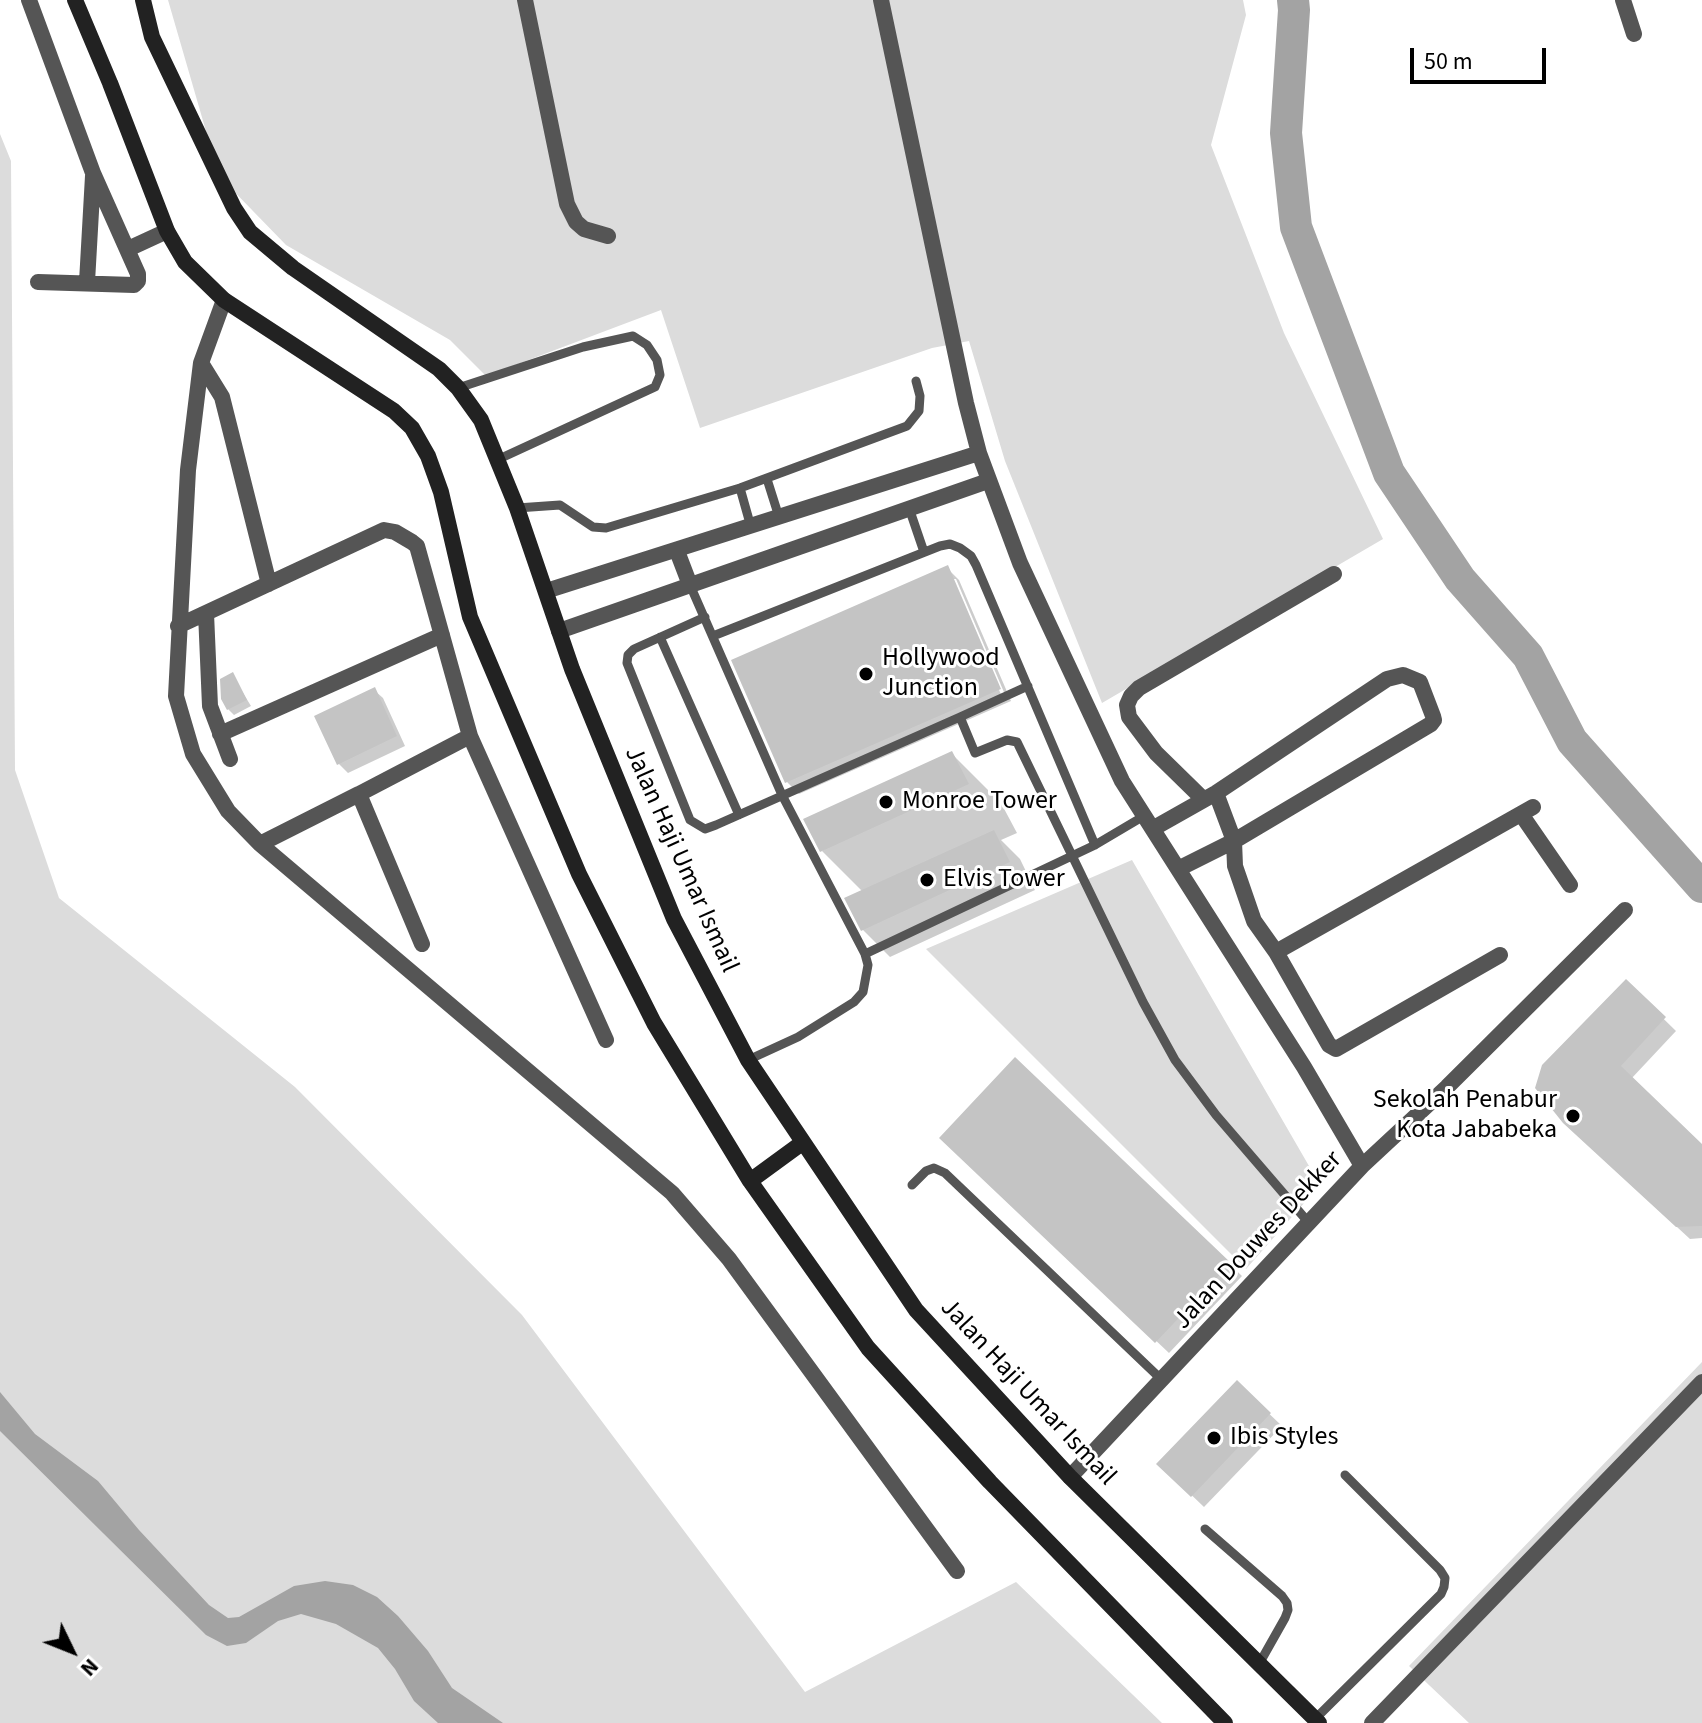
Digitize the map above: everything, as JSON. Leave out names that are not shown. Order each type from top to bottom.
[{"type":"main road","points":[[75,0],[167,231],[185,262],[224,300],[394,411],[412,428],[428,456],[441,492],[470,617],[579,874],[654,1023],[750,1181],[868,1348],[990,1482],[1225,1723]]},
{"type":"main road","name":"Jalan Haji Umar Ismail","points":[[143,0],[152,37],[234,208],[250,232],[293,268],[439,369],[458,388],[481,420],[517,508],[572,669],[674,919],[748,1060],[802,1143],[916,1310],[1070,1477],[1317,1721]]},
{"type":"main road","points":[[750,1181],[802,1143]]},
{"type":"street","points":[[29,0],[93,173],[138,274],[134,285],[38,282]]},
{"type":"street","points":[[525,0],[567,204],[576,222],[584,229],[608,236]]},
{"type":"street","points":[[881,0],[966,403],[988,481],[1020,563],[1122,781],[1304,1067],[1362,1166]]},
{"type":"street","points":[[1623,0],[1634,34]]},
{"type":"street","points":[[87,282],[93,173]]},
{"type":"street","points":[[128,249],[167,231]]},
{"type":"street","points":[[224,300],[201,363],[188,470],[176,696],[193,754],[228,811],[260,844],[672,1193],[729,1259],[957,1571]]},
{"type":"street","points":[[201,363],[222,397],[269,584]]},
{"type":"street","points":[[546,591],[979,453]]},
{"type":"street","points":[[559,631],[988,481]]},
{"type":"street","points":[[178,626],[384,530],[395,532],[417,546],[470,736],[606,1040]]},
{"type":"street","points":[[677,551],[690,585]]},
{"type":"street","points":[[1334,574],[1139,688],[1127,705],[1129,717],[1156,753],[1209,796],[1234,841],[1235,866],[1254,921],[1276,952],[1329,1045],[1336,1049],[1500,955]]},
{"type":"street","points":[[206,613],[210,706],[230,759]]},
{"type":"street","points":[[220,734],[442,635]]},
{"type":"street","points":[[1149,822],[1209,796],[1387,679],[1403,675],[1420,682],[1433,716],[1431,724],[1234,841],[1178,869]]},
{"type":"street","points":[[260,844],[470,736]]},
{"type":"street","points":[[359,794],[422,944]]},
{"type":"street","points":[[1276,952],[1527,810],[1570,885]]},
{"type":"street","name":"Jalan Douwes Dekker","points":[[1070,1477],[1362,1166],[1447,1087],[1625,910]]},
{"type":"street","points":[[1372,1723],[1702,1382]]},
{"type":"lane","points":[[458,388],[583,347],[633,336],[647,345],[657,360],[660,375],[655,387],[499,459]]},
{"type":"lane","points":[[517,508],[560,505],[593,527],[606,528],[740,488],[907,426],[919,411],[920,396],[916,381]]},
{"type":"lane","points":[[767,479],[779,517]]},
{"type":"lane","points":[[740,488],[751,527]]},
{"type":"lane","points":[[909,508],[924,552]]},
{"type":"lane","points":[[713,636],[950,544],[971,556],[1095,845]]},
{"type":"lane","points":[[690,585],[782,795],[868,965],[863,992],[854,1002],[798,1037],[748,1060]]},
{"type":"lane","points":[[705,617],[634,649],[628,655],[627,663],[690,820],[705,829],[1028,686]]},
{"type":"lane","points":[[660,637],[739,815]]},
{"type":"lane","points":[[960,717],[975,753],[1007,740],[1017,742],[1143,1002],[1175,1060],[1216,1115],[1309,1223]]},
{"type":"lane","points":[[865,954],[1149,822]]},
{"type":"lane","points":[[912,1185],[926,1171],[934,1168],[945,1173],[1162,1380]]},
{"type":"lane","points":[[1317,1721],[1441,1594],[1444,1587],[1445,1578],[1440,1570],[1345,1475]]},
{"type":"lane","points":[[1205,1529],[1272,1586],[1287,1603],[1285,1618],[1259,1664]]},
{"type":"shaded area","points":[[168,0],[1243,0],[1246,15],[1211,145],[1284,333],[1383,539],[1102,703],[1005,461],[969,341],[932,348],[700,428],[661,310],[486,376],[450,340],[286,245],[219,176]]},
{"type":"shaded area","points":[[0,134],[11,161],[15,770],[59,898],[295,1087],[522,1315],[805,1692],[1016,1582],[1162,1723],[0,1723]]},
{"type":"shaded area","points":[[1132,860],[1320,1185],[1246,1269],[926,949]]},
{"type":"shaded area","points":[[1702,1362],[1702,1723],[1469,1723],[1409,1666]]},
{"type":"shaded area","points":[[0,1392],[35,1434],[98,1481],[209,1605],[228,1618],[239,1617],[294,1586],[325,1581],[353,1585],[377,1597],[398,1616],[428,1651],[452,1688],[503,1723],[438,1723],[414,1701],[378,1648],[336,1624],[301,1614],[278,1621],[246,1643],[227,1646],[206,1635],[0,1431]]},
{"type":"building","name":"Hollywood Junction","points":[[948,565],[1001,689],[785,783],[731,660]]},
{"type":"building","points":[[233,672],[247,700],[227,710],[221,699],[220,679]]},
{"type":"building","points":[[375,687],[397,736],[337,765],[314,716]]},
{"type":"building","name":"Monroe Tower","points":[[952,751],[969,784],[820,852],[803,819]]},
{"type":"building","name":"Elvis Tower","points":[[994,830],[1010,862],[861,931],[844,898]]},
{"type":"building","points":[[1626,979],[1666,1017],[1621,1066],[1702,1144],[1702,1226],[1676,1227],[1563,1123],[1535,1088],[1542,1065]]},
{"type":"building","points":[[1015,1057],[1231,1263],[1155,1343],[939,1138]]},
{"type":"building","name":"Ibis Styles","points":[[1237,1380],[1271,1413],[1191,1497],[1156,1464]]},
{"type":"waterway","points":[[1293,0],[1286,133],[1296,227],[1389,473],[1460,579],[1528,656],[1572,741],[1702,887]]},
{"type":"place","name":"Hollywood Junction","points":[[866,674]]},
{"type":"place","name":"Monroe Tower","points":[[886,802]]},
{"type":"place","name":"Elvis Tower","points":[[927,880]]},
{"type":"place","name":"Sekolah Penabur Kota Jababeka","points":[[1573,1116]]},
{"type":"place","name":"Ibis Styles","points":[[1214,1438]]}]
